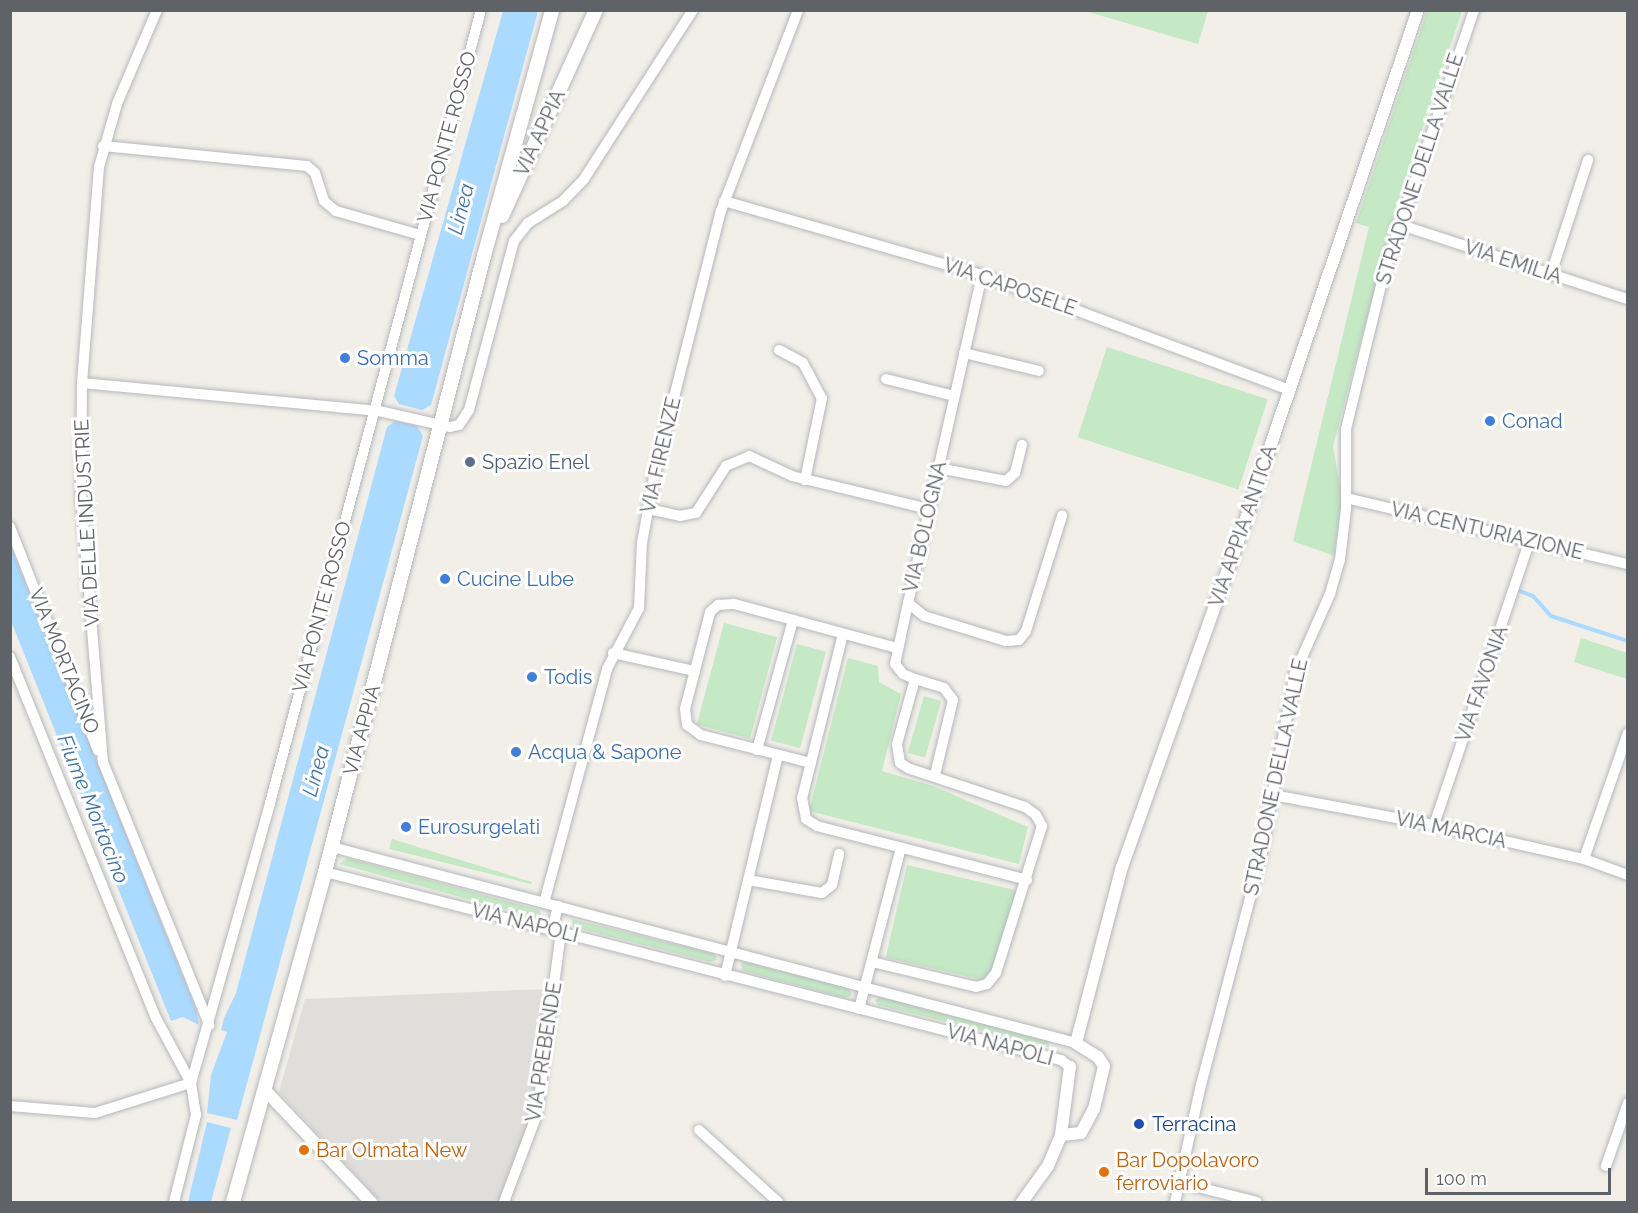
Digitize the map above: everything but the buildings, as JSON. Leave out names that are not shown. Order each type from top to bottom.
[{"type":"main road","name":"VIA APPIA","points":[[233,1203],[332,847],[439,425],[552,10]]},
{"type":"main road","name":"VIA APPIA","points":[[484,256],[596,10]]},
{"type":"street","name":"VIA DELLE INDUSTRIE","points":[[157,10],[103,146],[95,199],[82,383],[81,495],[104,762],[208,1029]]},
{"type":"street","name":"VIA PONTE ROSSO","points":[[174,1203],[195,1120],[196,1104],[192,1081],[376,412],[420,235],[482,10]]},
{"type":"street","points":[[82,383],[376,412],[439,425],[459,425],[468,414],[517,235],[533,218],[563,201],[584,179],[693,10]]},
{"type":"street","name":"VIA FIRENZE","points":[[544,903],[613,653],[630,627],[640,602],[641,553],[648,509],[724,201],[798,10]]},
{"type":"street","name":"VIA APPIA ANTICA","points":[[1076,1043],[1134,825],[1290,390],[1418,10]]},
{"type":"street","name":"STRADONE DELLA VALLE","points":[[1175,1203],[1260,864],[1295,673],[1338,569],[1346,498],[1348,421],[1398,224],[1474,10]]},
{"type":"street","points":[[103,146],[307,166],[315,173],[324,201],[336,211],[420,235]]},
{"type":"street","points":[[1551,274],[1588,160]]},
{"type":"street","name":"VIA CAPOSELE","points":[[724,201],[982,275],[1290,390]]},
{"type":"street","name":"VIA EMILIA","points":[[1398,224],[1628,299]]},
{"type":"street","name":"VIA BOLOGNA","points":[[982,275],[908,603],[924,616],[1006,641],[1019,640],[1026,631],[1062,516]]},
{"type":"street","points":[[779,351],[803,363],[822,398],[805,480]]},
{"type":"street","points":[[964,353],[1039,371]]},
{"type":"street","points":[[886,379],[954,396]]},
{"type":"street","points":[[938,468],[1006,481],[1015,473],[1022,445]]},
{"type":"street","points":[[648,509],[680,516],[696,513],[726,466],[743,456],[758,457],[780,472],[805,480],[928,509]]},
{"type":"street","name":"VIA CENTURIAZIONE","points":[[1346,498],[1628,564]]},
{"type":"street","name":"VIA MORTACINO","points":[[10,527],[104,762]]},
{"type":"street","name":"VIA FAVONIA","points":[[1434,825],[1529,542]]},
{"type":"street","points":[[908,603],[897,648],[896,668],[915,679],[944,688],[953,700],[935,775]]},
{"type":"street","points":[[811,763],[701,735],[687,725],[685,709],[708,616],[718,605],[734,604],[897,648]]},
{"type":"street","points":[[757,750],[793,620]]},
{"type":"street","points":[[843,634],[802,801],[806,819],[817,826],[1027,880]]},
{"type":"street","points":[[613,653],[695,671]]},
{"type":"street","points":[[10,657],[146,993],[192,1081],[95,1113],[10,1106]]},
{"type":"street","points":[[872,962],[970,986],[987,984],[996,973],[1042,830],[1036,815],[1024,807],[904,766],[896,755],[915,679]]},
{"type":"street","points":[[1584,859],[1628,733]]},
{"type":"street","points":[[725,976],[778,755]]},
{"type":"street","name":"VIA MARCIA","points":[[1273,795],[1434,825],[1584,859],[1628,875]]},
{"type":"street","name":"VIA NAPOLI","points":[[332,847],[866,985],[1076,1043]]},
{"type":"street","points":[[859,1009],[901,848]]},
{"type":"street","points":[[748,880],[822,893],[832,885],[839,854]]},
{"type":"street","name":"VIA NAPOLI","points":[[325,872],[1061,1060],[1070,1067]]},
{"type":"street","name":"VIA PREBENDE","points":[[504,1203],[537,1114],[558,906]]},
{"type":"street","points":[[1060,1135],[1074,1135],[1085,1127],[1104,1066],[1098,1057],[1076,1043]]},
{"type":"street","points":[[1022,1203],[1048,1166],[1060,1135],[1070,1067]]},
{"type":"street","points":[[264,1089],[371,1203]]},
{"type":"street","points":[[1606,1166],[1628,1104]]},
{"type":"street","points":[[699,1130],[778,1203]]},
{"type":"street","points":[[1179,1182],[1257,1203]]},
{"type":"shaded area","points":[[546,989],[534,1112],[499,1202],[381,1202],[279,1092],[305,999]]},
{"type":"green space","points":[[1085,11],[1208,11],[1198,44]]},
{"type":"green space","points":[[1427,11],[1462,11],[1397,204],[1333,446],[1342,498],[1334,556],[1293,541],[1369,227],[1356,223]]},
{"type":"green space","points":[[1107,347],[1268,399],[1238,490],[1078,437]]},
{"type":"green space","points":[[724,623],[777,637],[750,739],[697,724]]},
{"type":"green space","points":[[1581,638],[1627,653],[1627,679],[1574,662]]},
{"type":"green space","points":[[797,644],[826,652],[800,748],[771,741]]},
{"type":"green space","points":[[848,658],[878,666],[879,682],[901,694],[882,771],[933,786],[1028,827],[1019,864],[809,811]]},
{"type":"green space","points":[[924,696],[941,701],[925,758],[908,753]]},
{"type":"green space","points":[[392,839],[532,882],[531,884],[389,849]]},
{"type":"green space","points":[[348,858],[539,910],[542,916],[538,918],[339,864]]},
{"type":"green space","points":[[907,865],[1017,890],[996,983],[886,958]]},
{"type":"green space","points":[[572,919],[715,954],[717,960],[710,962],[573,927]]},
{"type":"green space","points":[[745,962],[849,988],[852,995],[846,998],[743,971],[741,964]]},
{"type":"green space","points":[[880,996],[1048,1040],[1049,1047],[878,1005],[875,1000]]},
{"type":"water","name":"Linea","points":[[503,11],[538,11],[431,405],[422,410],[399,404],[394,396]]},
{"type":"water","name":"Linea","points":[[395,421],[417,426],[423,436],[237,1120],[207,1113],[211,1075],[227,1032],[221,1030],[224,1018],[236,993],[387,427]]},
{"type":"water","name":"Fiume Mortacino","points":[[11,547],[196,1009],[199,1025],[183,1017],[171,1021],[11,621]]},
{"type":"water","points":[[207,1122],[231,1128],[211,1202],[188,1202]]},
{"type":"waterway","points":[[1520,591],[1533,596],[1551,616],[1628,641]]},
{"type":"place","name":"Somma","points":[[345,358]]},
{"type":"place","name":"Conad","points":[[1490,421]]},
{"type":"place","name":"Spazio Enel","points":[[470,462]]},
{"type":"place","name":"Cucine Lube","points":[[445,579]]},
{"type":"place","name":"Todis","points":[[532,677]]},
{"type":"place","name":"Acqua & Sapone","points":[[516,752]]},
{"type":"place","name":"Eurosurgelati","points":[[406,827]]},
{"type":"place","name":"Terracina","points":[[1139,1124]]},
{"type":"place","name":"Bar Olmata New","points":[[304,1150]]},
{"type":"place","name":"Bar Dopolavoro ferroviario","points":[[1104,1172]]}]
